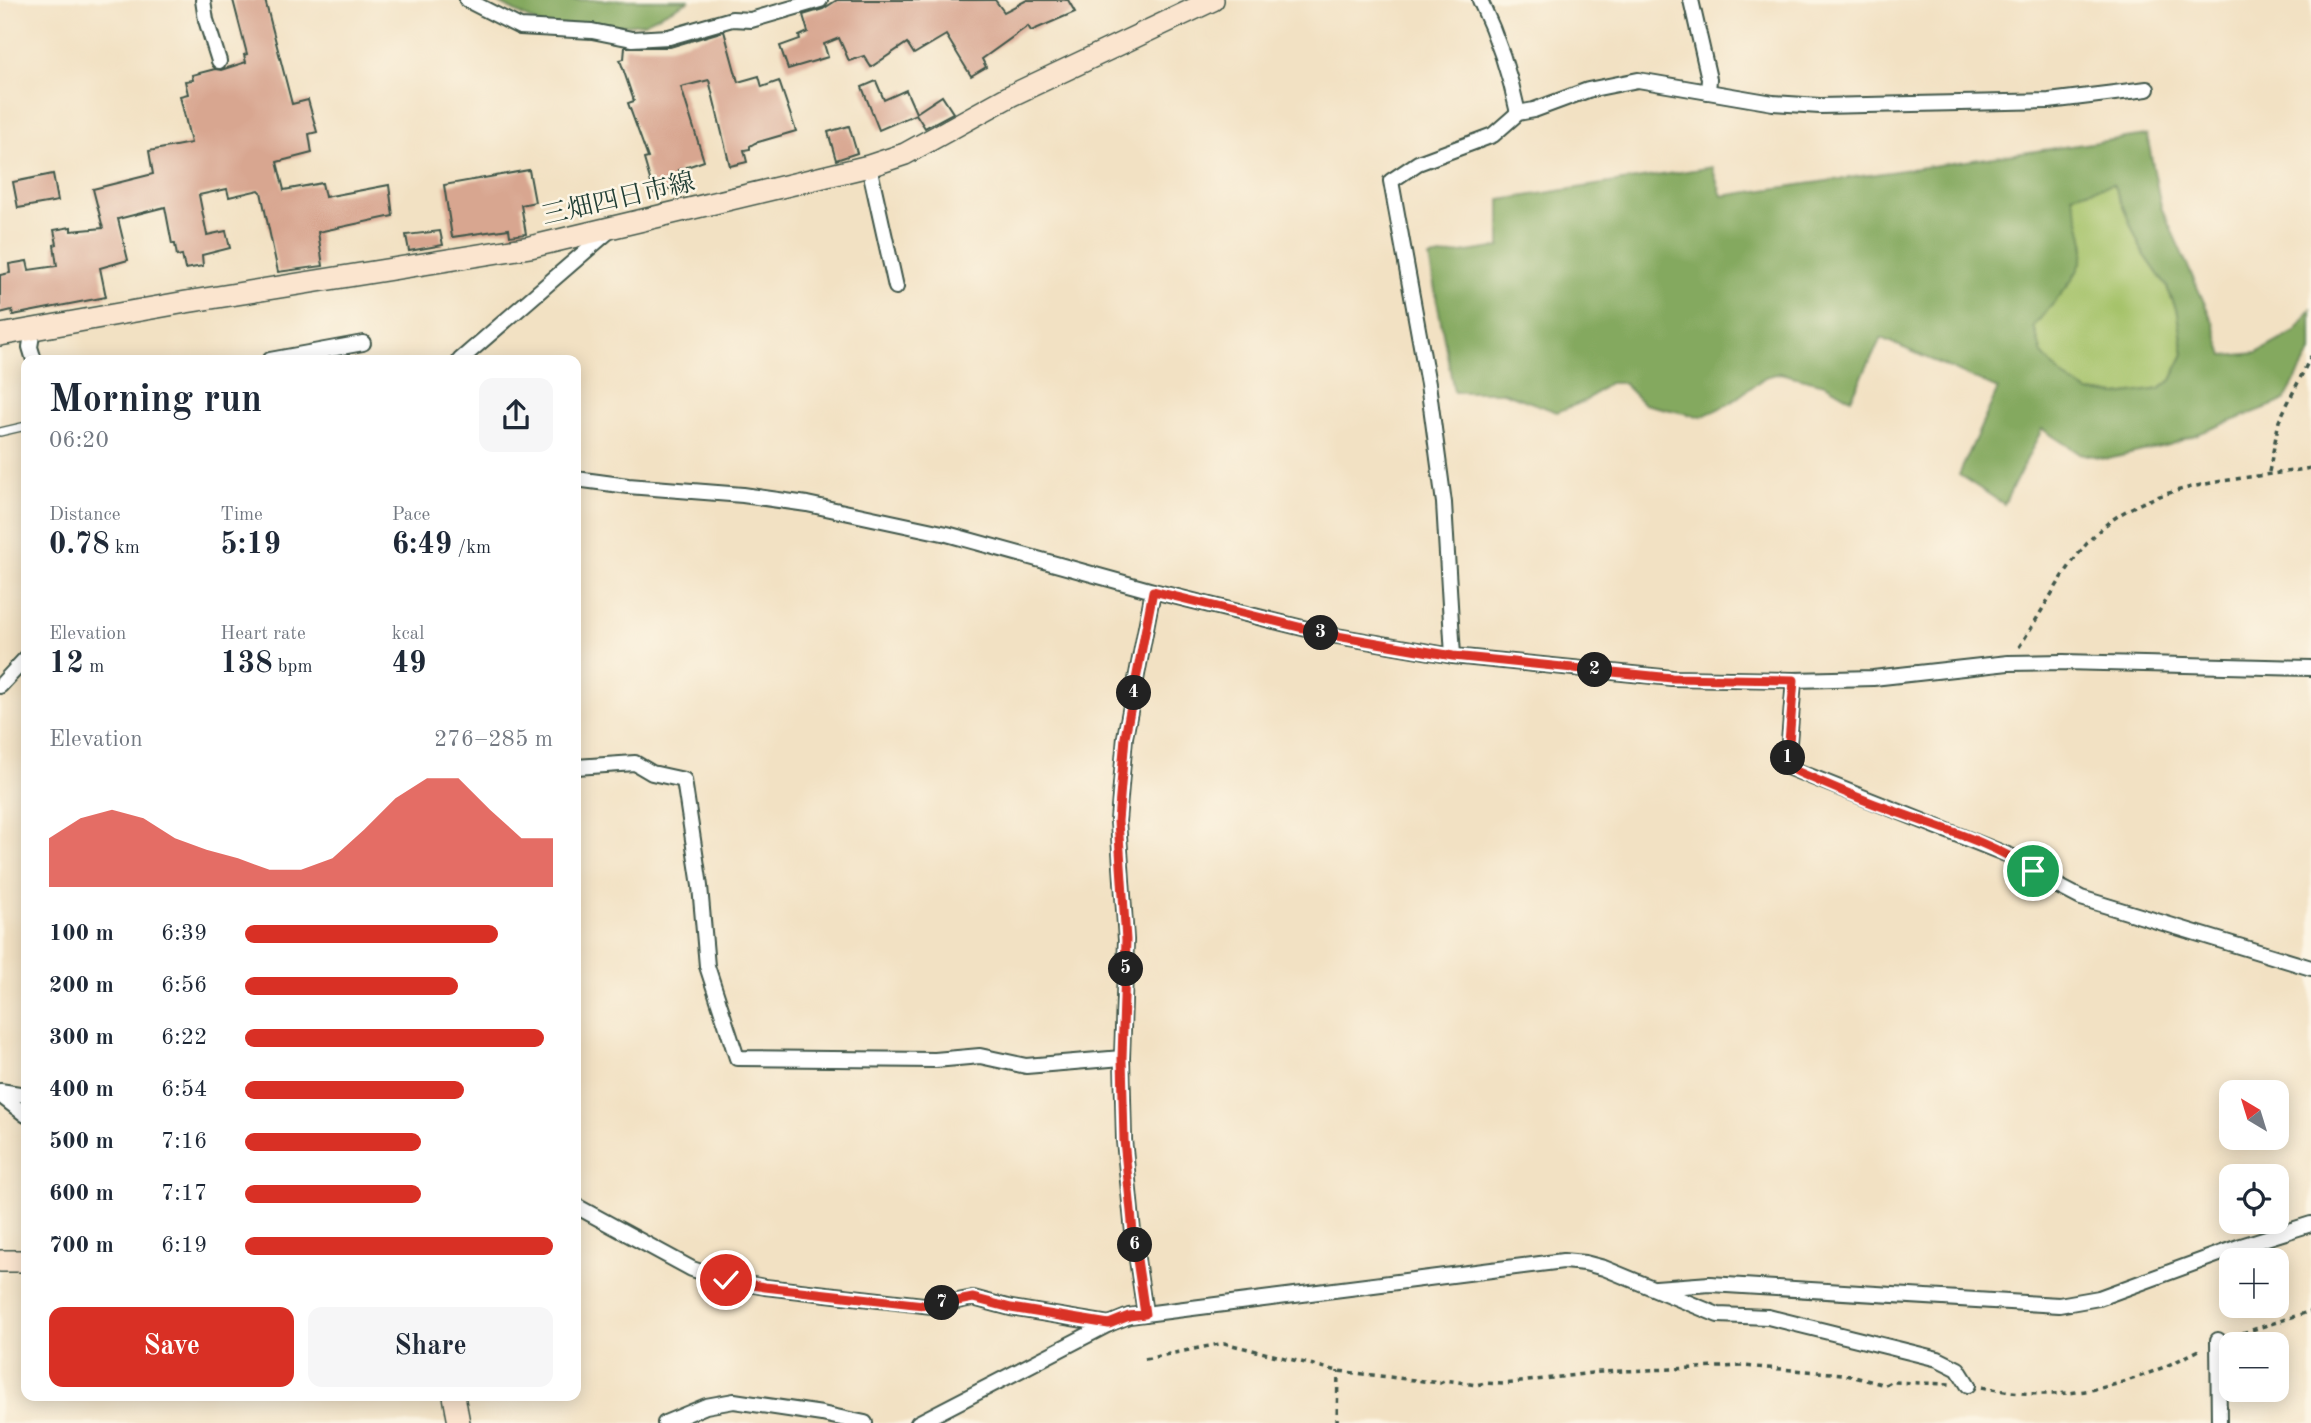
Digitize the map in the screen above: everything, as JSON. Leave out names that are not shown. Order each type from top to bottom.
[{"type":"main road","name":"三畑四日市線","points":[[0,335],[530,247],[869,166],[905,155],[1010,96],[1208,1]]},
{"type":"main road","points":[[0,1261],[21,1261]]},
{"type":"main road","points":[[455,1401],[459,1423]]},
{"type":"street","points":[[203,0],[219,61]]},
{"type":"street","points":[[467,0],[520,27],[592,31],[632,39],[670,37],[732,19],[751,20],[820,0]]},
{"type":"street","points":[[1480,0],[1492,25],[1513,87],[1518,113]]},
{"type":"street","points":[[1691,0],[1709,79],[1708,92]]},
{"type":"street","points":[[1453,656],[1444,503],[1428,384],[1391,181],[1418,163],[1493,135],[1518,113],[1534,110],[1588,90],[1638,80],[1773,103],[1820,106],[2049,101],[2147,89]]},
{"type":"street","points":[[869,166],[896,287]]},
{"type":"street","points":[[466,355],[613,228]]},
{"type":"street","points":[[32,355],[30,347],[33,330]]},
{"type":"street","points":[[318,355],[363,343]]},
{"type":"street","points":[[581,480],[807,504],[947,534],[1153,591],[1331,635],[1453,656],[1672,678],[1794,680],[1873,678],[2008,663],[2311,668]]},
{"type":"street","points":[[1145,1314],[1124,1140],[1122,1058],[1126,940],[1118,821],[1125,737],[1153,591]]},
{"type":"street","points":[[0,686],[21,663]]},
{"type":"street","points":[[1794,680],[1787,767],[2013,857],[2081,898],[2311,968]]},
{"type":"street","points":[[581,767],[635,763],[652,773],[684,780],[700,886],[708,966],[737,1058],[935,1060],[980,1056],[1026,1066],[1122,1058]]},
{"type":"street","points":[[0,1093],[21,1095]]},
{"type":"street","points":[[0,1093],[21,1111]]},
{"type":"street","points":[[581,1209],[692,1269],[726,1280],[932,1306],[973,1298],[1011,1308],[1109,1324]]},
{"type":"street","points":[[1654,1288],[1710,1284],[2059,1305],[2099,1298],[2241,1246],[2311,1224]]},
{"type":"street","points":[[918,1423],[1129,1316],[1563,1261],[1585,1263],[1718,1315],[1768,1317],[1938,1359],[1958,1369],[1968,1385]]},
{"type":"street","points":[[2218,1340],[2219,1423]]},
{"type":"street","points":[[665,1423],[706,1406],[734,1401],[822,1413],[865,1423]]},
{"type":"lane","points":[[0,432],[21,427]]},
{"type":"path","points":[[2269,472],[2279,421],[2311,356]]},
{"type":"path","points":[[2008,663],[2064,576],[2091,540],[2110,522],[2134,507],[2168,494],[2269,472],[2281,473],[2311,468]]},
{"type":"path","points":[[1145,1359],[1224,1343],[1338,1371],[1476,1385],[1600,1372],[1743,1366],[1843,1374],[1885,1385],[1891,1382],[1968,1385],[1998,1391],[2040,1393],[2094,1391],[2143,1377],[2218,1340],[2311,1311]]},
{"type":"path","points":[[1337,1423],[1338,1371]]},
{"type":"green space","points":[[494,0],[690,0],[644,23],[553,32]]},
{"type":"green space","points":[[2147,135],[2161,207],[2213,322],[2224,356],[2257,353],[2295,332],[2311,309],[2311,352],[2284,401],[2169,445],[2108,459],[2079,453],[2042,429],[2004,504],[1959,475],[1998,389],[1881,338],[1851,399],[1825,384],[1780,373],[1765,377],[1729,404],[1701,417],[1644,404],[1623,383],[1609,383],[1585,401],[1557,412],[1503,392],[1454,392],[1429,258],[1500,247],[1500,200],[1712,167],[1722,196]],"holes":[[[2113,184],[2142,251],[2167,287],[2178,313],[2184,354],[2171,380],[2160,389],[2117,395],[2088,392],[2062,376],[2042,354],[2034,326],[2066,288],[2084,254],[2083,237],[2072,195]]]},
{"type":"green space","points":[[2114,184],[2142,251],[2167,287],[2178,313],[2184,354],[2171,380],[2160,389],[2117,395],[2088,392],[2061,376],[2042,354],[2033,326],[2070,283],[2085,246],[2072,195]]},
{"type":"building","points":[[233,0],[265,0],[292,104],[308,100],[317,132],[309,134],[312,153],[277,162],[284,190],[322,183],[325,197],[389,185],[393,216],[318,232],[323,266],[278,272],[259,190],[229,197],[227,189],[199,195],[207,235],[226,231],[230,248],[202,255],[203,266],[185,269],[182,255],[177,256],[175,244],[172,244],[165,207],[118,219],[128,260],[100,268],[106,297],[13,315],[12,310],[0,313],[0,275],[10,273],[9,264],[27,261],[29,270],[57,266],[54,230],[71,227],[71,231],[103,228],[93,189],[153,174],[149,151],[191,143],[180,96],[188,94],[185,81],[193,80],[192,75],[246,62],[244,55],[247,54]]},
{"type":"building","points":[[837,0],[995,0],[1004,12],[1027,0],[1068,0],[1075,12],[1031,31],[1028,26],[982,59],[986,67],[971,76],[946,35],[914,54],[907,43],[871,67],[864,56],[849,61],[839,38],[824,44],[828,57],[788,69],[780,46],[800,39],[799,36],[808,32],[803,15],[823,9]]},
{"type":"building","points":[[724,31],[738,82],[759,76],[762,87],[779,81],[796,131],[755,143],[750,149],[744,150],[747,162],[730,166],[709,80],[681,87],[704,161],[678,170],[681,178],[672,180],[675,187],[654,193],[644,159],[648,158],[628,103],[634,101],[620,60],[624,59],[625,47],[670,47]]},
{"type":"building","points":[[876,81],[884,100],[906,90],[916,113],[942,96],[953,113],[925,128],[916,114],[879,130],[862,87]]},
{"type":"building","points":[[849,126],[857,153],[836,160],[828,132]]},
{"type":"building","points":[[529,170],[535,202],[521,205],[526,234],[510,236],[509,229],[452,237],[444,185]]},
{"type":"building","points":[[53,174],[58,201],[18,208],[13,182]]},
{"type":"building","points":[[440,231],[443,245],[409,251],[406,235]]},
{"type":"route","points":[[726,1280],[932,1306],[973,1298],[1011,1308],[1109,1324],[1129,1316],[1145,1314],[1124,1140],[1122,1058],[1126,940],[1118,821],[1125,737],[1153,591],[1331,635],[1453,656],[1672,678],[1794,680],[1787,767],[1882,807],[1990,847],[2013,857],[2033,871]]}]
